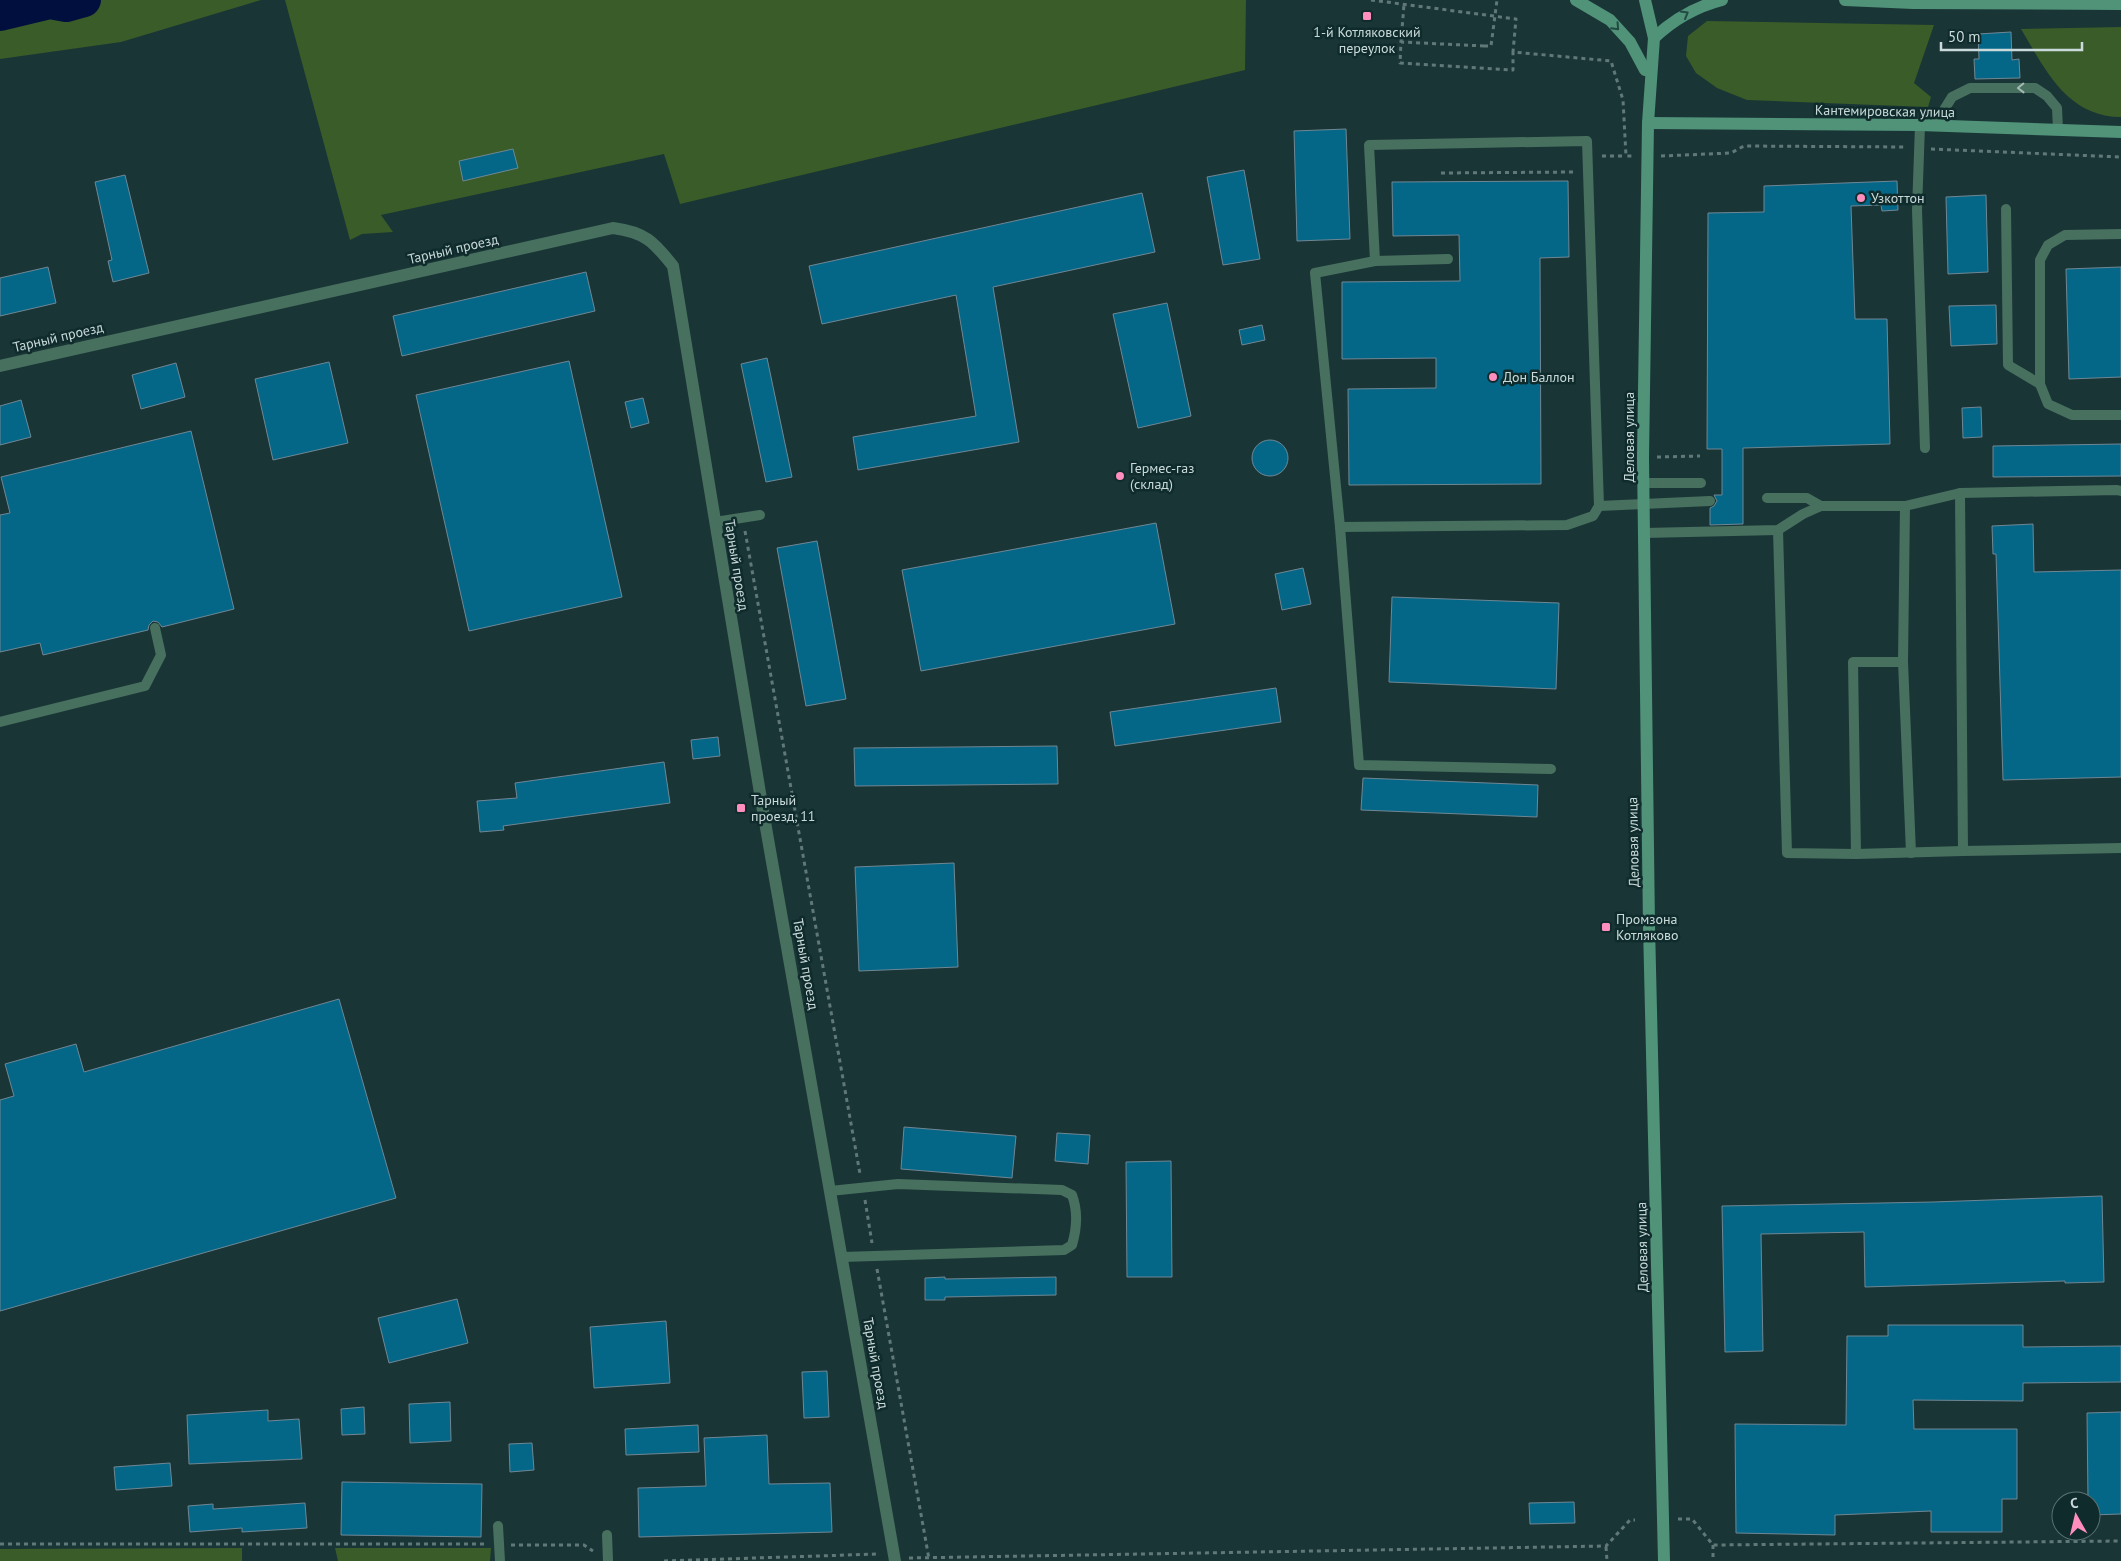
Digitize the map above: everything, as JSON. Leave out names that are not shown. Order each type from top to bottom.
[{"type":"street","points":[[1576,0],[1610,20],[1630,42],[1645,70]]},
{"type":"street","points":[[1645,0],[1645,70],[1648,123]]},
{"type":"street","points":[[1645,0],[1654,38],[1648,123]]},
{"type":"street","points":[[1654,38],[1667,26],[1694,9],[1722,0]]},
{"type":"street","points":[[1845,0],[1914,3],[2121,4]]},
{"type":"street","name":"Кантемировская улица","points":[[1648,123],[1920,125],[2121,132]]},
{"type":"street","name":"Деловая улица","points":[[1648,123],[1644,533],[1649,926],[1664,1561]]},
{"type":"street","name":"Тарный проезд","points":[[0,366],[613,228],[633,231],[657,246],[673,266],[762,805],[895,1561]]},
{"type":"lane","points":[[1934,126],[1952,97],[1970,88],[2035,88],[2047,96],[2057,108],[2058,130]]},
{"type":"lane","points":[[1920,125],[1918,210],[1925,448]]},
{"type":"lane","points":[[1340,527],[1566,525],[1593,516],[1599,506],[1587,142],[1370,145],[1375,261]]},
{"type":"lane","points":[[2006,209],[2008,365],[2040,384]]},
{"type":"lane","points":[[2121,234],[2065,235],[2048,245],[2040,260],[2040,384],[2048,404],[2072,415],[2121,415]]},
{"type":"lane","points":[[1448,260],[1375,261],[1315,272],[1340,527],[1359,765],[1551,769]]},
{"type":"lane","points":[[1644,483],[1701,483]]},
{"type":"lane","points":[[1644,533],[1778,530],[1802,514],[1821,506],[1905,506],[1960,493],[2121,491]]},
{"type":"lane","points":[[1960,493],[1964,851]]},
{"type":"lane","points":[[1767,498],[1807,498],[1821,506]]},
{"type":"lane","points":[[1599,506],[1710,501]]},
{"type":"lane","points":[[1905,506],[1903,662],[1911,853]]},
{"type":"lane","points":[[715,522],[760,515]]},
{"type":"lane","points":[[1778,530],[1787,853],[1856,854],[2121,848]]},
{"type":"lane","points":[[0,722],[145,686],[161,655],[155,628]]},
{"type":"lane","points":[[1856,854],[1853,662],[1903,662]]},
{"type":"lane","points":[[830,1191],[898,1184],[1062,1190],[1072,1194],[1076,1206],[1076,1233],[1072,1245],[1064,1250],[842,1257]]},
{"type":"lane","points":[[498,1526],[500,1561]]},
{"type":"lane","points":[[603,1558],[607,1535]]},
{"type":"path","points":[[1371,0],[1404,4],[1516,18],[1513,70],[1400,63],[1404,4]]},
{"type":"path","points":[[1401,42],[1491,45],[1497,0]]},
{"type":"path","points":[[1513,52],[1610,61],[1623,100],[1626,156]]},
{"type":"path","points":[[1588,156],[1731,154],[1744,146],[1919,148],[2121,156]]},
{"type":"path","points":[[1442,173],[1588,172]]},
{"type":"path","points":[[1644,458],[1700,456]]},
{"type":"path","points":[[743,518],[929,1559]]},
{"type":"path","points":[[1678,1519],[1692,1519],[1713,1545],[1713,1561]]},
{"type":"path","points":[[915,1559],[1606,1546],[1630,1520],[1635,1520]]},
{"type":"path","points":[[1713,1545],[2121,1541]]},
{"type":"path","points":[[0,1544],[584,1545],[603,1558]]},
{"type":"path","points":[[1606,1546],[1607,1561]]},
{"type":"path","points":[[664,1561],[815,1559],[877,1554]]},
{"type":"green space","points":[[0,0],[261,0],[121,42],[0,59]]},
{"type":"green space","points":[[285,0],[1246,0],[1245,70],[680,204],[664,154],[381,215],[393,232],[362,234],[350,240]]},
{"type":"green space","points":[[1707,21],[1934,25],[1914,83],[1931,97],[1928,107],[1747,100],[1717,88],[1696,73],[1686,56],[1688,36]]},
{"type":"green space","points":[[2121,27],[2121,117],[2102,115],[2086,109],[2072,100],[2049,74],[2021,29]]},
{"type":"green space","points":[[242,1548],[242,1561],[0,1561],[0,1549]]},
{"type":"green space","points":[[335,1548],[491,1548],[490,1561],[338,1561]]},
{"type":"building","points":[[2011,32],[2012,60],[2019,59],[2020,78],[1975,79],[1974,59],[1979,59],[1978,34]]},
{"type":"building","points":[[1346,129],[1350,239],[1297,241],[1294,131]]},
{"type":"building","points":[[513,149],[518,168],[463,181],[459,161]]},
{"type":"building","points":[[1244,170],[1260,259],[1223,265],[1207,177]]},
{"type":"building","points":[[125,175],[149,273],[113,282],[108,261],[112,260],[95,182]]},
{"type":"building","points":[[1568,181],[1569,257],[1540,258],[1541,484],[1349,485],[1348,389],[1436,388],[1436,358],[1342,359],[1342,282],[1460,281],[1459,235],[1393,236],[1392,182]]},
{"type":"building","points":[[1897,181],[1898,210],[1882,211],[1881,205],[1851,206],[1855,319],[1887,319],[1890,444],[1743,448],[1743,524],[1710,525],[1710,508],[1717,501],[1714,495],[1722,495],[1722,449],[1707,449],[1708,213],[1764,212],[1764,186]]},
{"type":"building","points":[[1142,193],[1155,252],[993,287],[1019,442],[858,470],[853,437],[976,416],[956,295],[822,324],[809,266]]},
{"type":"building","points":[[1986,195],[1988,272],[1948,274],[1946,197]]},
{"type":"building","points":[[48,267],[56,303],[0,316],[0,278]]},
{"type":"building","points":[[2121,267],[2121,377],[2069,379],[2066,269]]},
{"type":"building","points":[[586,272],[595,311],[402,356],[393,316]]},
{"type":"building","points":[[1167,303],[1191,416],[1138,428],[1113,314]]},
{"type":"building","points":[[1996,305],[1997,344],[1951,346],[1949,306]]},
{"type":"building","points":[[1262,325],[1265,340],[1242,345],[1239,330]]},
{"type":"building","points":[[767,358],[792,477],[766,482],[741,364]]},
{"type":"building","points":[[569,361],[622,597],[469,631],[416,395]]},
{"type":"building","points":[[329,362],[348,443],[273,460],[255,379]]},
{"type":"building","points":[[176,363],[185,397],[141,409],[132,375]]},
{"type":"building","points":[[643,398],[649,423],[631,428],[625,402]]},
{"type":"building","points":[[21,400],[31,437],[0,445],[0,406]]},
{"type":"building","points":[[1981,407],[1982,437],[1963,438],[1962,408]]},
{"type":"building","points":[[191,431],[234,609],[162,627],[158,622],[153,621],[149,625],[148,630],[43,655],[40,643],[0,652],[0,515],[10,513],[1,477]]},
{"type":"building","points":[[1270,440],[1277,441],[1283,445],[1287,451],[1287,465],[1283,471],[1277,475],[1270,476],[1263,475],[1257,471],[1253,465],[1252,458],[1253,451],[1257,445],[1263,441]]},
{"type":"building","points":[[2121,444],[2121,476],[1993,477],[1993,446]]},
{"type":"building","points":[[1156,523],[1175,624],[921,671],[902,570]]},
{"type":"building","points":[[2033,524],[2034,572],[2121,570],[2121,777],[2003,780],[1996,554],[1993,554],[1992,526]]},
{"type":"building","points":[[817,541],[846,699],[806,706],[777,548]]},
{"type":"building","points":[[1303,568],[1311,604],[1282,610],[1275,574]]},
{"type":"building","points":[[1392,597],[1559,603],[1556,689],[1389,682]]},
{"type":"building","points":[[1276,688],[1281,722],[1115,746],[1110,712]]},
{"type":"building","points":[[718,737],[720,756],[693,759],[691,740]]},
{"type":"building","points":[[1057,746],[1058,784],[855,786],[854,748]]},
{"type":"building","points":[[664,762],[670,803],[503,826],[504,830],[480,832],[477,801],[517,798],[515,783]]},
{"type":"building","points":[[1363,778],[1538,785],[1537,817],[1361,810]]},
{"type":"building","points":[[954,863],[958,967],[859,971],[855,867]]},
{"type":"building","points":[[339,999],[396,1198],[0,1311],[0,1100],[14,1096],[5,1064],[76,1044],[84,1072]]},
{"type":"building","points":[[904,1127],[1016,1136],[1012,1178],[901,1169]]},
{"type":"building","points":[[1057,1133],[1090,1135],[1088,1164],[1055,1161]]},
{"type":"building","points":[[1171,1161],[1172,1277],[1127,1277],[1126,1162]]},
{"type":"building","points":[[2102,1196],[2104,1282],[2065,1283],[2065,1281],[1865,1287],[1864,1232],[1761,1234],[1763,1351],[1725,1352],[1722,1206],[1933,1202]]},
{"type":"building","points":[[945,1277],[945,1279],[1056,1277],[1056,1295],[945,1297],[945,1300],[925,1300],[925,1278]]},
{"type":"building","points":[[457,1299],[468,1343],[389,1363],[378,1318]]},
{"type":"building","points":[[666,1321],[670,1383],[594,1388],[590,1327]]},
{"type":"building","points":[[1888,1325],[2023,1325],[2023,1347],[2121,1346],[2121,1382],[2023,1383],[2023,1401],[1913,1400],[1914,1429],[2017,1429],[2017,1499],[2002,1499],[2002,1532],[1931,1532],[1931,1511],[1835,1515],[1835,1535],[1736,1533],[1735,1424],[1846,1425],[1847,1336],[1888,1336]]},
{"type":"building","points":[[827,1371],[829,1417],[804,1418],[802,1372]]},
{"type":"building","points":[[450,1402],[451,1441],[410,1443],[409,1404]]},
{"type":"building","points":[[364,1407],[365,1434],[342,1435],[341,1409]]},
{"type":"building","points":[[268,1410],[268,1421],[299,1419],[302,1459],[189,1464],[187,1415]]},
{"type":"building","points":[[2121,1412],[2121,1514],[2101,1515],[2101,1491],[2088,1491],[2087,1413]]},
{"type":"building","points":[[698,1425],[699,1452],[626,1455],[625,1429]]},
{"type":"building","points":[[767,1435],[769,1484],[830,1483],[832,1532],[639,1537],[638,1488],[706,1486],[704,1438]]},
{"type":"building","points":[[532,1443],[534,1470],[510,1472],[509,1444]]},
{"type":"building","points":[[170,1463],[172,1486],[116,1490],[114,1467]]},
{"type":"building","points":[[342,1482],[482,1484],[481,1537],[341,1535]]},
{"type":"building","points":[[1574,1502],[1575,1523],[1530,1524],[1529,1503]]},
{"type":"building","points":[[305,1503],[307,1528],[242,1532],[242,1528],[190,1532],[188,1506],[213,1504],[213,1509]]},
{"type":"waterway","points":[[0,14],[50,2],[66,5],[84,0]]},
{"type":"place","name":"1-й Котляковский переулок","points":[[1367,16]]},
{"type":"place","name":"Узкоттон","points":[[1861,198]]},
{"type":"place","name":"Дон Баллон","points":[[1493,377]]},
{"type":"place","name":"Гермес-газ (склад)","points":[[1120,476]]},
{"type":"place","name":"Тарный проезд, 11","points":[[741,808]]},
{"type":"place","name":"Промзона Котляково","points":[[1606,927]]}]
